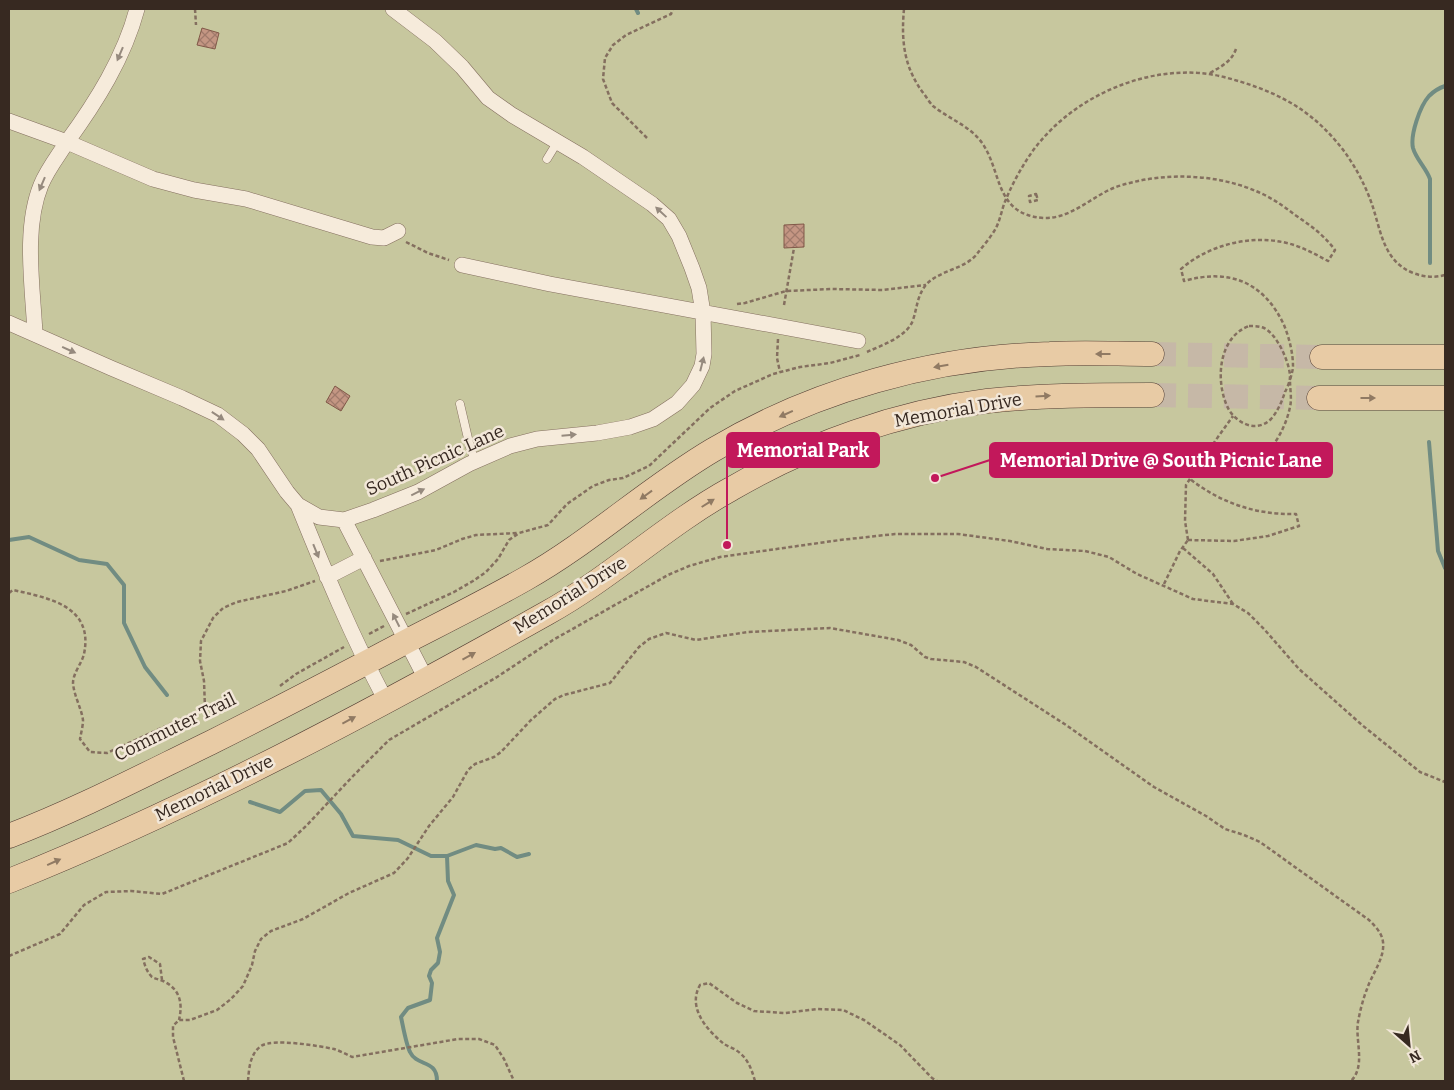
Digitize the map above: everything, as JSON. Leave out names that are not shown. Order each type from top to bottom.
[{"type":"main road","points":[[9,836],[146,774],[294,702],[527,578],[711,451],[790,412],[874,381],[916,370],[961,362],[1050,354],[1152,354]]},
{"type":"main road","points":[[1322,357],[1445,357]]},
{"type":"main road","name":"Memorial Drive","points":[[9,881],[163,814],[311,740],[426,679],[573,598],[693,512],[731,489],[810,450],[895,420],[984,402],[1060,395],[1152,395]]},
{"type":"main road","points":[[1319,398],[1445,398]]},
{"type":"street","points":[[35,334],[32,281],[32,220],[41,186],[66,142],[99,96],[118,59],[137,9]]},
{"type":"street","name":"South Picnic Lane","points":[[298,505],[320,517],[344,520],[418,492],[497,450],[525,441],[630,427],[653,419],[663,414],[687,394],[699,376],[704,354],[707,313],[692,268],[679,236],[669,219],[652,204],[558,141],[512,115],[488,98],[462,67],[435,41],[393,9]]},
{"type":"street","points":[[9,121],[66,142],[153,179],[194,190],[246,199],[372,237],[384,238],[398,231]]},
{"type":"street","points":[[462,265],[550,284],[858,340]]},
{"type":"street","name":"South Picnic Lane","points":[[9,323],[218,415],[243,434],[258,449],[298,505],[326,577],[366,663],[386,700]]},
{"type":"street","points":[[344,520],[426,679]]},
{"type":"street","points":[[326,577],[364,558]]},
{"type":"lane","points":[[547,159],[558,141]]},
{"type":"lane","points":[[460,404],[475,461]]},
{"type":"path","points":[[194,9],[196,25]]},
{"type":"path","points":[[647,138],[612,103],[603,79],[605,58],[613,45],[626,35],[671,14],[673,9]]},
{"type":"path","points":[[904,9],[902,25],[905,57],[914,81],[932,105],[964,126],[979,139],[991,159],[1001,191],[1018,210],[1030,216],[1058,218],[1115,188],[1141,180],[1194,177],[1247,188],[1276,201],[1315,229],[1335,250],[1328,261],[1299,247],[1266,240],[1231,244],[1214,248],[1188,262],[1181,269],[1184,281],[1200,277],[1225,276],[1256,288],[1276,309],[1286,330],[1293,365],[1290,378],[1278,410],[1267,422],[1255,426],[1244,424],[1233,416],[1222,394],[1222,360],[1228,345],[1236,334],[1242,329],[1257,326],[1269,331],[1283,352],[1290,378],[1290,406],[1276,441],[1264,456],[1250,467],[1231,474],[1209,474],[1197,468]]},
{"type":"path","points":[[1208,74],[1233,58],[1236,49]]},
{"type":"path","points":[[364,558],[382,561],[436,550],[476,535],[519,533],[548,525],[567,504],[593,486],[609,480],[623,478],[648,466],[710,408],[735,391],[780,372],[850,359],[900,335],[912,322],[918,297],[926,285],[936,277],[966,263],[975,256],[996,228],[1006,198],[1026,160],[1057,124],[1089,101],[1116,87],[1139,80],[1173,74],[1208,74],[1266,89],[1292,103],[1317,122],[1340,146],[1356,170],[1371,201],[1380,235],[1392,258],[1402,268],[1418,275],[1434,277],[1445,275]]},
{"type":"path","points":[[398,231],[407,243],[462,265]]},
{"type":"path","points":[[784,305],[794,248]]},
{"type":"path","points":[[707,313],[725,304],[745,303],[786,292],[832,289],[882,290],[926,285]]},
{"type":"path","points":[[778,337],[777,358],[780,372]]},
{"type":"path","points":[[1164,585],[1180,551],[1188,540],[1185,521],[1186,485],[1206,452],[1233,416]]},
{"type":"path","points":[[1188,540],[1234,541],[1268,536],[1299,526],[1296,514],[1256,511],[1223,500],[1204,490],[1190,479]]},
{"type":"path","points":[[404,615],[454,592],[486,572],[498,559],[510,540],[519,533]]},
{"type":"path","points":[[9,956],[60,934],[84,905],[106,892],[131,890],[162,894],[288,843],[389,740],[496,677],[553,640],[668,575],[689,566],[720,557],[895,534],[958,534],[1052,549],[1097,553],[1109,557],[1137,574],[1193,599],[1233,604]]},
{"type":"path","points":[[1183,548],[1213,574],[1233,604],[1248,614],[1264,629],[1299,669],[1362,725],[1420,772],[1445,782]]},
{"type":"path","points":[[9,593],[12,590],[36,595],[64,605],[79,618],[86,634],[84,655],[73,681],[83,720],[80,739],[90,752],[107,753],[205,708],[204,681],[200,660],[201,640],[213,618],[223,608],[236,602],[286,591],[326,577]]},
{"type":"path","points":[[364,637],[383,626]]},
{"type":"path","points":[[178,1020],[190,1020],[217,1010],[231,999],[243,986],[252,965],[254,951],[261,939],[271,931],[303,919],[349,893],[394,873],[408,858],[429,826],[453,797],[468,770],[475,764],[494,757],[501,752],[526,725],[555,699],[610,683],[639,647],[650,639],[666,633],[696,640],[748,632],[820,628],[898,640],[911,645],[931,660],[964,662],[990,675],[1154,787],[1206,816],[1225,829],[1260,842],[1369,920],[1378,929],[1383,940],[1383,951],[1366,991],[1357,1036],[1359,1062],[1357,1072],[1351,1081]]},
{"type":"path","points":[[276,688],[296,674],[345,647]]},
{"type":"path","points":[[162,980],[160,964],[149,957],[143,959],[146,969],[153,978],[162,980],[175,988],[182,1006],[178,1020],[173,1026],[172,1037],[184,1081]]},
{"type":"path","points":[[755,1081],[747,1060],[710,1031],[699,1016],[695,1002],[696,992],[700,985],[709,983],[737,1003],[754,1011],[786,1013],[842,1010],[864,1020],[900,1045],[937,1081]]},
{"type":"path","points":[[248,1081],[254,1053],[263,1044],[276,1042],[322,1047],[352,1056],[458,1039],[479,1039],[495,1045],[514,1081]]},
{"type":"green space","points":[[9,9],[1445,9],[1445,1081],[9,1081]]},
{"type":"building","points":[[202,28],[219,33],[215,49],[197,45]]},
{"type":"building","points":[[804,224],[804,247],[784,248],[784,225]]},
{"type":"building","points":[[335,386],[350,396],[341,411],[326,402]]},
{"type":"waterway","points":[[636,9],[638,13]]},
{"type":"waterway","points":[[1430,263],[1430,179],[1414,152],[1412,142],[1416,121],[1422,107],[1429,96],[1445,86]]},
{"type":"waterway","points":[[1429,442],[1438,551],[1445,568]]},
{"type":"waterway","points":[[9,540],[29,537],[79,560],[107,564],[124,585],[124,623],[145,667],[167,695]]},
{"type":"waterway","points":[[250,802],[280,812],[305,791],[321,790],[341,814],[353,836],[398,840],[431,856],[447,856],[448,881],[454,895],[437,938],[440,952],[438,963],[431,970],[429,976],[432,983],[430,1000],[408,1008],[401,1017],[410,1052],[417,1060],[434,1069],[437,1081]]},
{"type":"waterway","points":[[447,856],[476,845],[495,849],[501,848],[517,857],[529,854]]},
{"type":"tunnel","points":[[1152,354],[1322,357]]},
{"type":"tunnel","points":[[1152,395],[1319,398]]},
{"type":"place","name":"Memorial Drive @ South Picnic Lane","points":[[935,478]]},
{"type":"place","name":"Memorial Park","points":[[727,545]]}]
